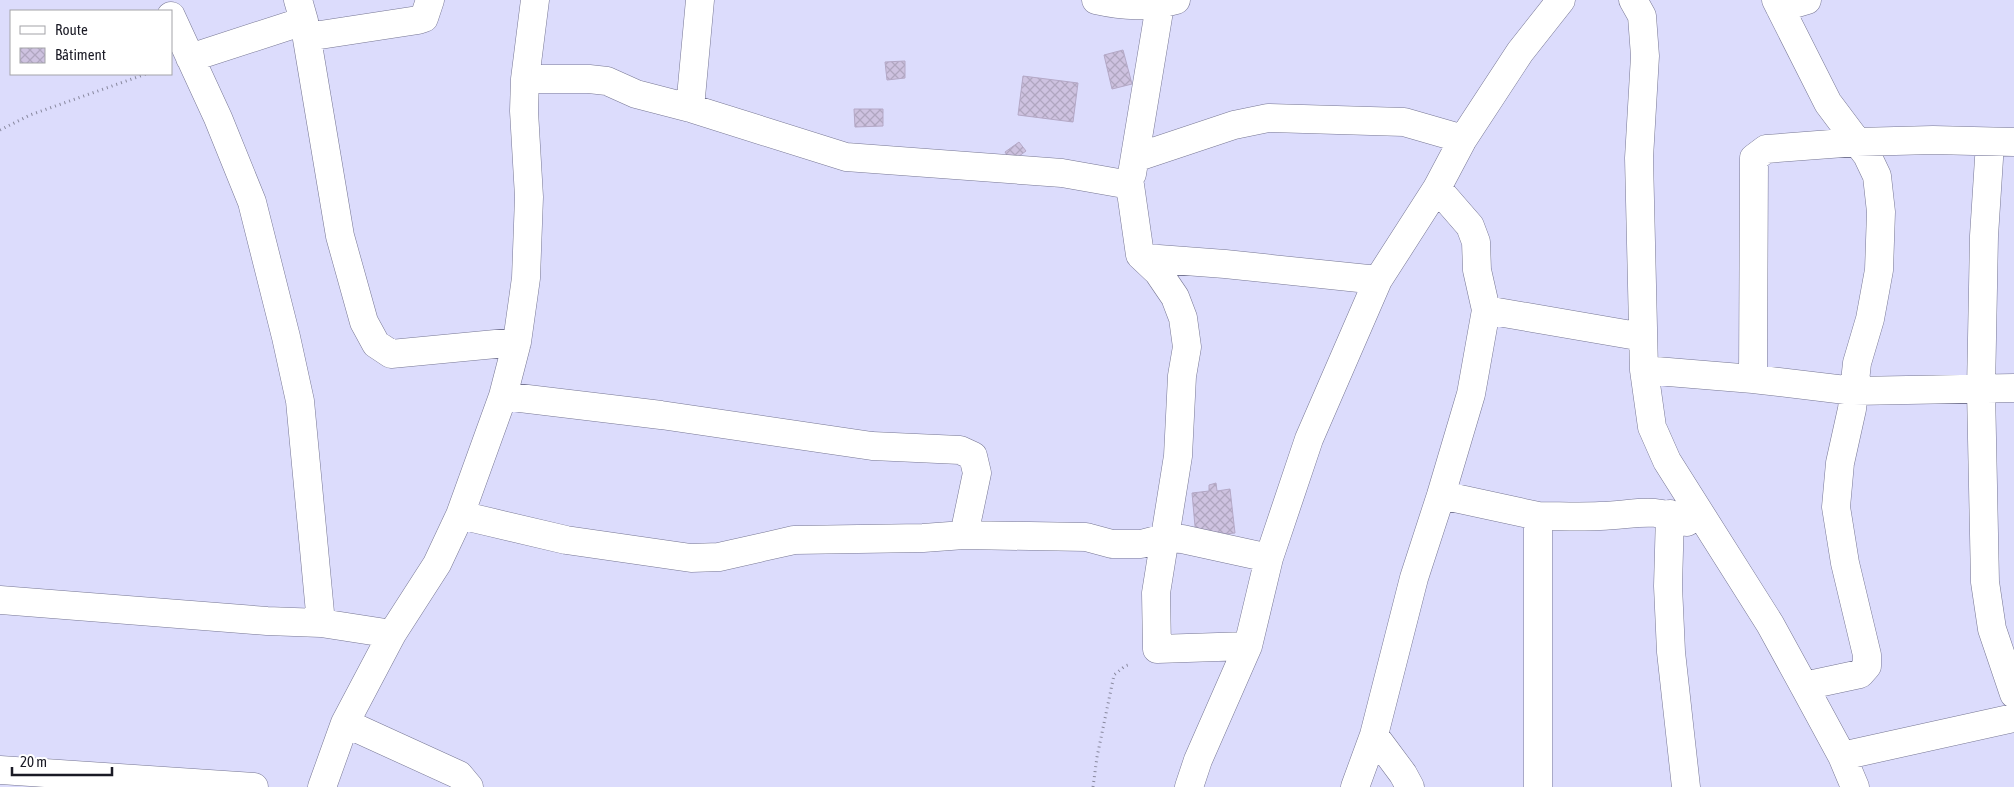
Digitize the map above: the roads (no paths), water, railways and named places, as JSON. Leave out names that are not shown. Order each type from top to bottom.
[{"type":"street","points":[[190,58],[303,20],[418,20],[424,18],[430,0]]},
{"type":"street","points":[[322,787],[345,723],[392,634],[437,564],[460,515],[503,396],[517,342],[526,278],[529,197],[524,111],[525,80],[535,0]]},
{"type":"street","points":[[690,108],[700,0]]},
{"type":"street","points":[[1096,0],[1126,6],[1168,2],[1130,185],[1140,255],[1145,258],[1175,296],[1183,318],[1187,347],[1182,376],[1178,456],[1156,593],[1157,649],[1248,646]]},
{"type":"street","points":[[1189,787],[1198,760],[1248,646],[1268,558],[1309,439],[1378,280],[1437,188],[1463,139],[1520,52],[1561,0]]},
{"type":"street","points":[[1633,0],[1642,16],[1645,56],[1639,158],[1645,393],[1652,427],[1666,460],[1711,534],[1770,624],[1842,756],[1855,787]]},
{"type":"street","points":[[1804,686],[1860,674],[1867,666],[1867,655],[1845,563],[1836,507],[1840,463],[1854,391],[1857,363],[1870,319],[1879,270],[1881,212],[1876,176],[1867,155],[1828,103],[1778,4],[1806,0]]},
{"type":"street","points":[[172,18],[218,118],[252,202],[286,337],[300,401],[321,623]]},
{"type":"street","points":[[303,20],[340,236],[364,322],[376,344],[391,354],[517,342]]},
{"type":"street","points":[[525,80],[589,78],[608,81],[636,94],[690,108],[846,157],[1062,173],[1130,185]]},
{"type":"street","points":[[1135,158],[1234,125],[1268,118],[1404,122],[1463,139]]},
{"type":"street","points":[[1753,379],[1754,158],[1766,149],[1857,142],[1941,140],[2002,143],[1984,236],[1981,390],[1985,582],[1992,630],[2014,694]]},
{"type":"street","points":[[1355,787],[1374,735],[1414,578],[1471,394],[1486,310],[1477,270],[1476,242],[1470,226],[1437,188]]},
{"type":"street","points":[[1145,258],[1225,264],[1378,280]]},
{"type":"street","points":[[1486,310],[1643,338]]},
{"type":"street","points":[[1644,370],[1753,379],[1854,391],[2014,388]]},
{"type":"street","points":[[503,396],[661,415],[872,446],[960,450],[973,456],[977,473],[964,535]]},
{"type":"street","points":[[1441,495],[1538,516],[1601,516],[1654,511],[1670,514],[1711,534]]},
{"type":"street","points":[[1670,514],[1668,586],[1671,652],[1686,787]]},
{"type":"street","points":[[460,515],[566,540],[691,558],[719,557],[794,540],[923,538],[964,535],[1086,537],[1112,544],[1141,544],[1164,538],[1182,539],[1268,558]]},
{"type":"street","points":[[1538,516],[1538,787]]},
{"type":"street","points":[[0,600],[266,621],[321,623],[392,634]]},
{"type":"street","points":[[1842,756],[2014,718]]},
{"type":"street","points":[[345,723],[459,775],[469,787]]},
{"type":"street","points":[[1374,735],[1403,774],[1410,787]]},
{"type":"street","points":[[0,770],[98,781],[254,787]]}]
